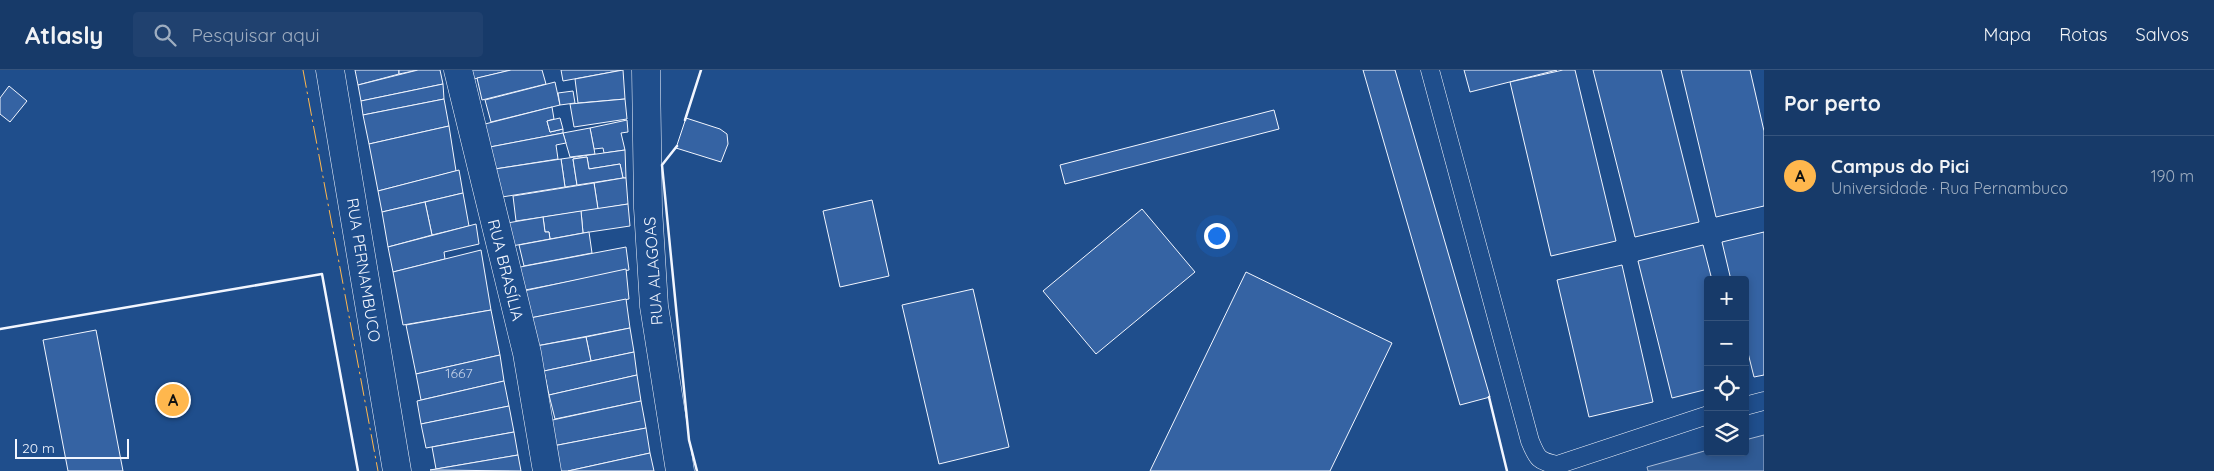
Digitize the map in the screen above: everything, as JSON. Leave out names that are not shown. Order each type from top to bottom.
[{"type":"street","name":"RUA BRASÍLIA","points":[[458,70],[527,353],[547,471]]},
{"type":"street","name":"RUA ALAGOAS","points":[[646,70],[648,208],[654,306],[680,471]]},
{"type":"street","name":"RUA PERNAMBUCO","points":[[331,71],[397,471]]},
{"type":"lane","points":[[1430,70],[1534,454],[1545,462],[1557,465],[1704,416]]},
{"type":"lane","points":[[1749,405],[1764,401]]},
{"type":"shaded area","points":[[1764,435],[1764,471],[1648,471],[1647,467],[1704,451],[1704,456],[1749,456],[1749,439]]},
{"type":"building","points":[[355,70],[399,70],[399,74],[358,85]]},
{"type":"building","points":[[399,70],[418,70],[399,74]]},
{"type":"building","points":[[418,70],[440,70],[443,84],[361,101],[358,85]]},
{"type":"building","points":[[472,70],[511,70],[474,79]]},
{"type":"building","points":[[511,70],[542,70],[546,84],[482,100],[477,78]]},
{"type":"building","points":[[561,70],[623,70],[563,81]]},
{"type":"building","points":[[623,70],[625,99],[578,103],[575,79]]},
{"type":"building","points":[[1363,70],[1395,70],[1490,397],[1460,405]]},
{"type":"building","points":[[1464,70],[1557,70],[1470,92]]},
{"type":"building","points":[[1563,70],[1575,70],[1616,241],[1551,256],[1510,82]]},
{"type":"building","points":[[1593,70],[1661,70],[1699,222],[1635,237]]},
{"type":"building","points":[[1681,70],[1750,70],[1764,131],[1764,206],[1716,217]]},
{"type":"building","points":[[555,82],[560,105],[491,122],[485,100]]},
{"type":"building","points":[[443,84],[444,99],[363,115],[361,101]]},
{"type":"building","points":[[9,86],[27,101],[10,122],[0,114],[0,98]]},
{"type":"building","points":[[573,91],[575,103],[560,105],[558,93]]},
{"type":"building","points":[[444,99],[449,126],[369,144],[363,115]]},
{"type":"building","points":[[625,99],[627,119],[574,127],[570,104]]},
{"type":"building","points":[[552,107],[554,119],[547,121],[550,132],[563,129],[563,133],[490,147],[485,124]]},
{"type":"building","points":[[1274,110],[1279,129],[1065,184],[1060,165]]},
{"type":"building","points":[[560,118],[563,129],[550,132],[547,121]]},
{"type":"building","points":[[686,118],[720,129],[727,134],[728,144],[721,162],[676,148]]},
{"type":"building","points":[[627,120],[628,132],[621,133],[625,150],[604,153],[603,148],[594,149],[590,128]]},
{"type":"building","points":[[449,126],[456,171],[378,191],[369,144]]},
{"type":"building","points":[[590,128],[595,154],[570,157],[563,133]]},
{"type":"building","points":[[563,133],[566,143],[556,145],[558,159],[495,169],[490,147]]},
{"type":"building","points":[[625,150],[626,178],[623,178],[620,164],[589,169],[587,157],[573,159],[577,185],[565,187],[561,159]]},
{"type":"building","points":[[587,157],[589,169],[620,164],[623,178],[577,185],[573,159]]},
{"type":"building","points":[[561,159],[565,187],[502,197],[495,169]]},
{"type":"building","points":[[459,170],[463,193],[382,212],[378,191]]},
{"type":"building","points":[[626,178],[628,204],[598,209],[594,183]]},
{"type":"building","points":[[594,183],[598,209],[516,221],[513,196]]},
{"type":"building","points":[[463,193],[469,226],[432,235],[425,202]]},
{"type":"building","points":[[872,200],[889,276],[840,287],[823,211]]},
{"type":"building","points":[[425,202],[432,235],[388,247],[382,212]]},
{"type":"building","points":[[628,204],[630,226],[583,233],[581,211]]},
{"type":"building","points":[[1142,209],[1195,272],[1096,354],[1043,291]]},
{"type":"building","points":[[581,211],[583,233],[550,239],[549,232],[545,232],[543,217]]},
{"type":"building","points":[[543,217],[545,232],[549,232],[550,239],[512,246],[507,223]]},
{"type":"building","points":[[476,224],[479,244],[444,252],[445,259],[393,272],[388,247]]},
{"type":"building","points":[[589,232],[592,253],[524,266],[519,245]]},
{"type":"building","points":[[1764,232],[1764,375],[1754,377],[1749,357],[1749,276],[1730,276],[1722,242]]},
{"type":"building","points":[[1703,245],[1711,276],[1704,276],[1704,390],[1672,398],[1638,261]]},
{"type":"building","points":[[626,247],[629,270],[520,291],[515,268]]},
{"type":"building","points":[[481,250],[491,310],[403,325],[393,272]]},
{"type":"building","points":[[1622,265],[1653,402],[1589,417],[1557,280]]},
{"type":"building","points":[[626,269],[629,299],[525,319],[519,292]]},
{"type":"building","points":[[1246,272],[1392,343],[1330,471],[1150,471]]},
{"type":"building","points":[[973,289],[1009,447],[939,464],[902,305]]},
{"type":"building","points":[[626,299],[630,328],[531,347],[525,319]]},
{"type":"building","points":[[491,310],[500,355],[416,374],[406,325]]},
{"type":"building","points":[[630,328],[634,352],[591,361],[586,337]]},
{"type":"building","points":[[96,330],[123,471],[68,471],[43,340]]},
{"type":"building","points":[[586,337],[591,361],[544,371],[531,347]]},
{"type":"building","points":[[634,352],[637,375],[549,395],[544,371]]},
{"type":"building","points":[[500,355],[504,381],[421,400],[416,374]]},
{"type":"building","points":[[637,375],[641,401],[555,419],[549,395]]},
{"type":"building","points":[[504,381],[509,406],[421,424],[417,401]]},
{"type":"building","points":[[641,401],[646,428],[553,446],[548,421]]},
{"type":"building","points":[[509,406],[514,432],[426,448],[421,424]]},
{"type":"building","points":[[646,428],[650,453],[568,471],[559,471],[553,446]]},
{"type":"building","points":[[514,432],[518,455],[436,469],[432,447]]},
{"type":"building","points":[[650,453],[654,471],[568,471]]},
{"type":"building","points":[[518,455],[521,471],[430,470],[436,469]]},
{"type":"wall","points":[[685,120],[701,70]]},
{"type":"wall","points":[[677,146],[662,165],[689,440],[697,471]]},
{"type":"wall","points":[[0,329],[322,274],[358,471]]},
{"type":"wall","points":[[1489,397],[1507,471]]},
{"type":"power","points":[[303,70],[378,471]]},
{"type":"place","name":"Campus do Pici","points":[[173,400]]}]
